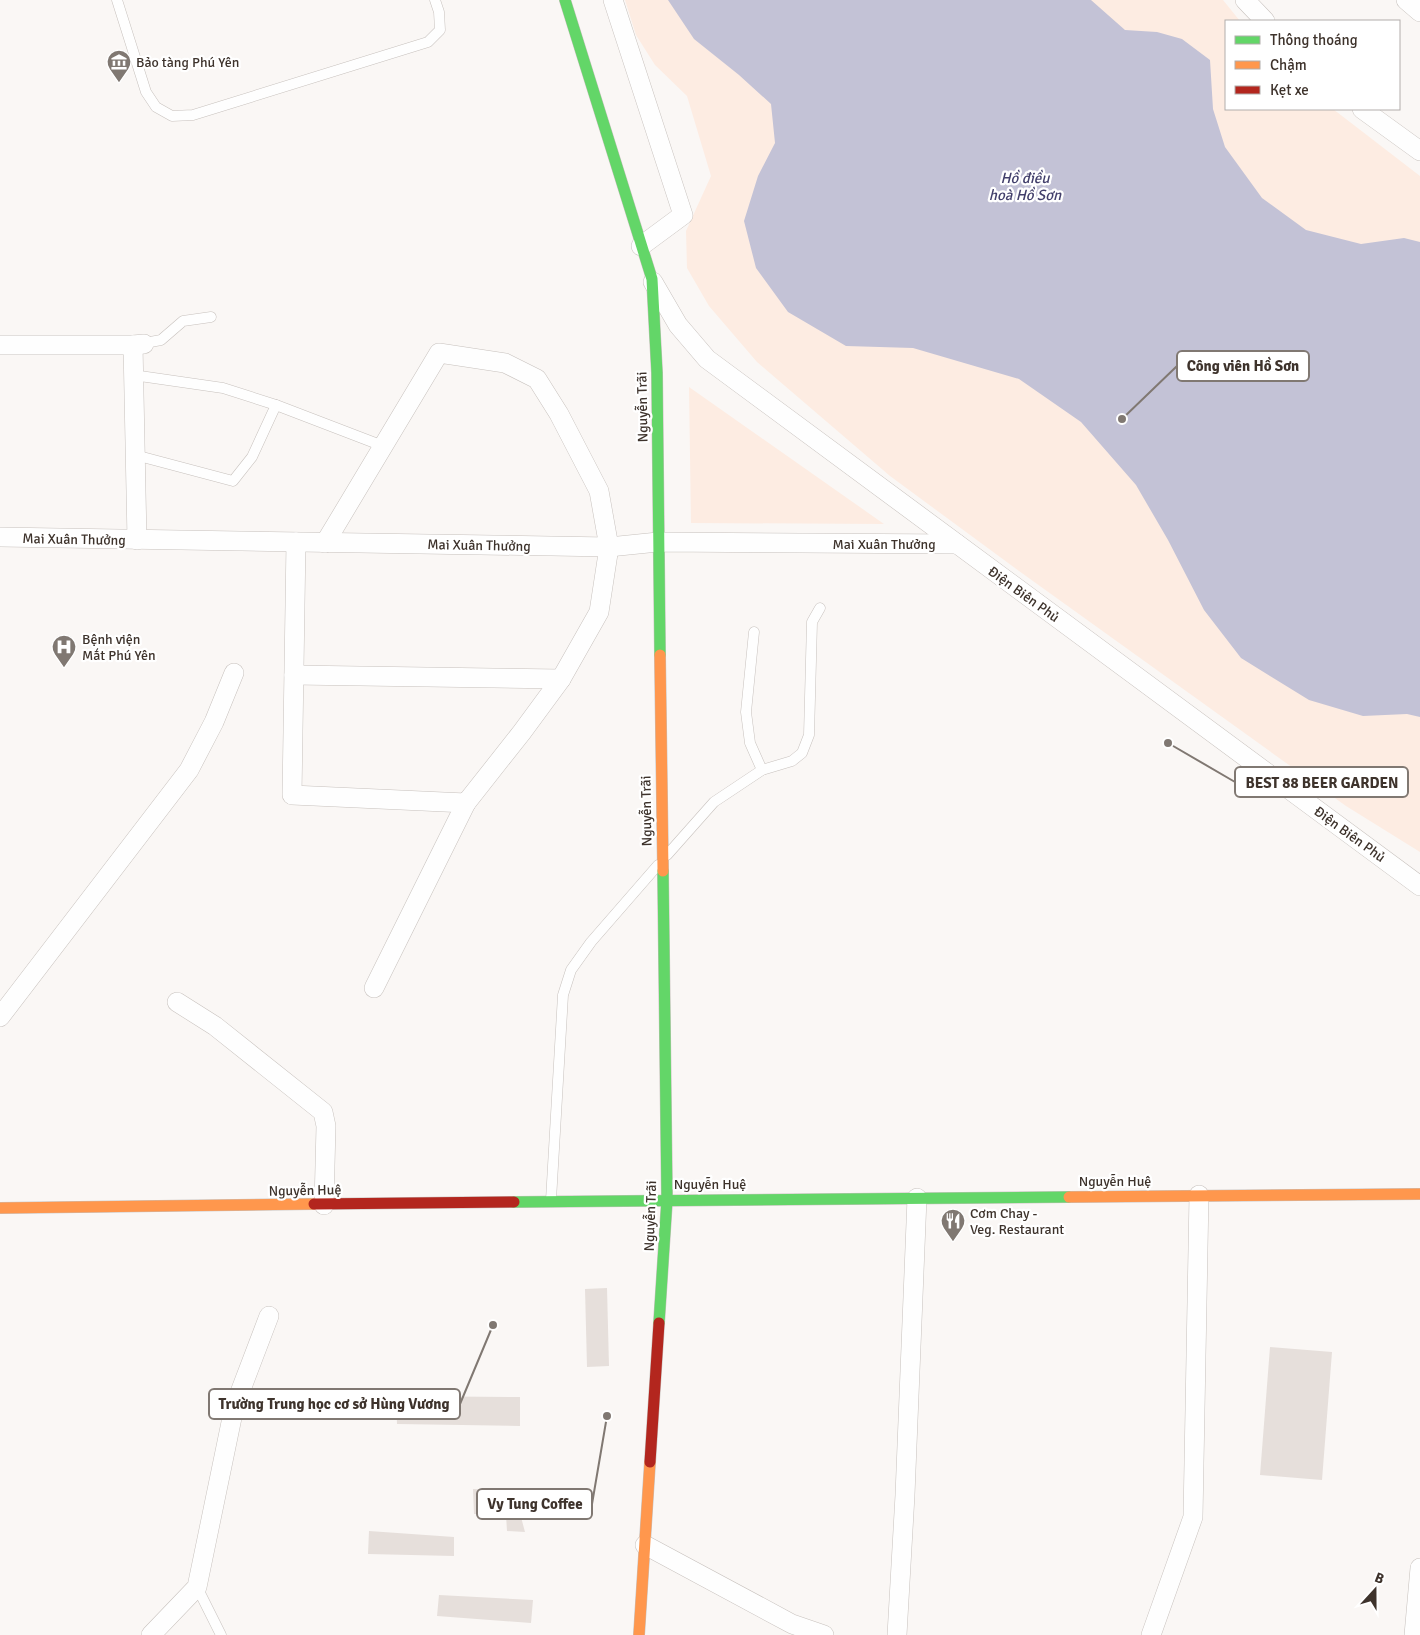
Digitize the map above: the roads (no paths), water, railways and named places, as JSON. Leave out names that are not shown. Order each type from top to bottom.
[{"type":"street","name":"Nguyễn Trãi","points":[[565,0],[652,279],[657,373],[667,1200],[639,1635]]},
{"type":"street","points":[[613,0],[683,215],[641,246]]},
{"type":"street","points":[[1245,0],[1264,20]]},
{"type":"street","points":[[1406,0],[1420,12]]},
{"type":"street","points":[[1363,110],[1420,151]]},
{"type":"street","name":"Điện Biên Phủ","points":[[652,279],[678,325],[708,360],[1420,886]]},
{"type":"street","points":[[0,345],[139,344],[133,375],[137,540]]},
{"type":"street","points":[[325,543],[439,353],[505,363],[537,380],[559,414],[598,492],[609,547],[599,612],[561,679],[466,803],[374,988]]},
{"type":"street","name":"Mai Xuân Thưởng","points":[[0,537],[609,547],[658,542],[957,544]]},
{"type":"street","points":[[296,542],[292,795],[466,803]]},
{"type":"street","points":[[0,1017],[189,770],[214,722],[234,673]]},
{"type":"street","points":[[294,675],[561,679]]},
{"type":"street","points":[[177,1002],[214,1026],[323,1112],[326,1126],[324,1205]]},
{"type":"street","name":"Nguyễn Huệ","points":[[0,1208],[550,1201],[1420,1194]]},
{"type":"street","points":[[1151,1635],[1193,1517],[1199,1195]]},
{"type":"street","points":[[897,1635],[918,1198]]},
{"type":"street","points":[[151,1635],[197,1587],[234,1408],[269,1316]]},
{"type":"street","points":[[645,1545],[792,1624],[824,1635]]},
{"type":"street","points":[[1414,1635],[1420,1568]]},
{"type":"lane","points":[[117,0],[146,92],[156,107],[172,116],[193,115],[428,42],[440,30],[439,12],[435,0]]},
{"type":"lane","points":[[139,344],[161,340],[183,321],[211,317]]},
{"type":"lane","points":[[133,375],[223,388],[276,405],[383,446]]},
{"type":"lane","points":[[135,455],[233,481],[252,457],[276,405]]},
{"type":"lane","points":[[550,1201],[562,995],[571,970],[591,942],[714,802],[762,770],[792,761],[802,753],[809,736],[812,622],[820,608]]},
{"type":"lane","points":[[754,632],[746,712],[750,743],[762,770]]},
{"type":"lane","points":[[197,1587],[222,1635]]},
{"type":"water","name":"Hồ điều hoà Hồ Sơn","points":[[668,0],[1091,0],[1125,30],[1157,32],[1182,39],[1210,60],[1213,109],[1225,147],[1262,198],[1306,230],[1361,244],[1404,238],[1420,242],[1420,717],[1407,714],[1363,716],[1309,700],[1241,658],[1204,610],[1168,540],[1136,485],[1081,422],[1019,379],[913,348],[846,346],[788,312],[756,268],[744,221],[758,176],[775,143],[771,104],[739,75],[694,39]]},
{"type":"place","name":"Bảo tàng Phú Yên","points":[[119,83]]},
{"type":"place","name":"Công viên Hồ Sơn","points":[[1122,419]]},
{"type":"place","name":"Bệnh viện Mắt Phú Yên","points":[[64,668]]},
{"type":"place","name":"BEST 88 BEER GARDEN","points":[[1168,743]]},
{"type":"place","name":"Cơm Chay - Veg. Restaurant","points":[[953,1242]]},
{"type":"place","name":"Trường Trung học cơ sở Hùng Vương","points":[[493,1325]]},
{"type":"place","name":"Vy Tung Coffee","points":[[607,1416]]}]
